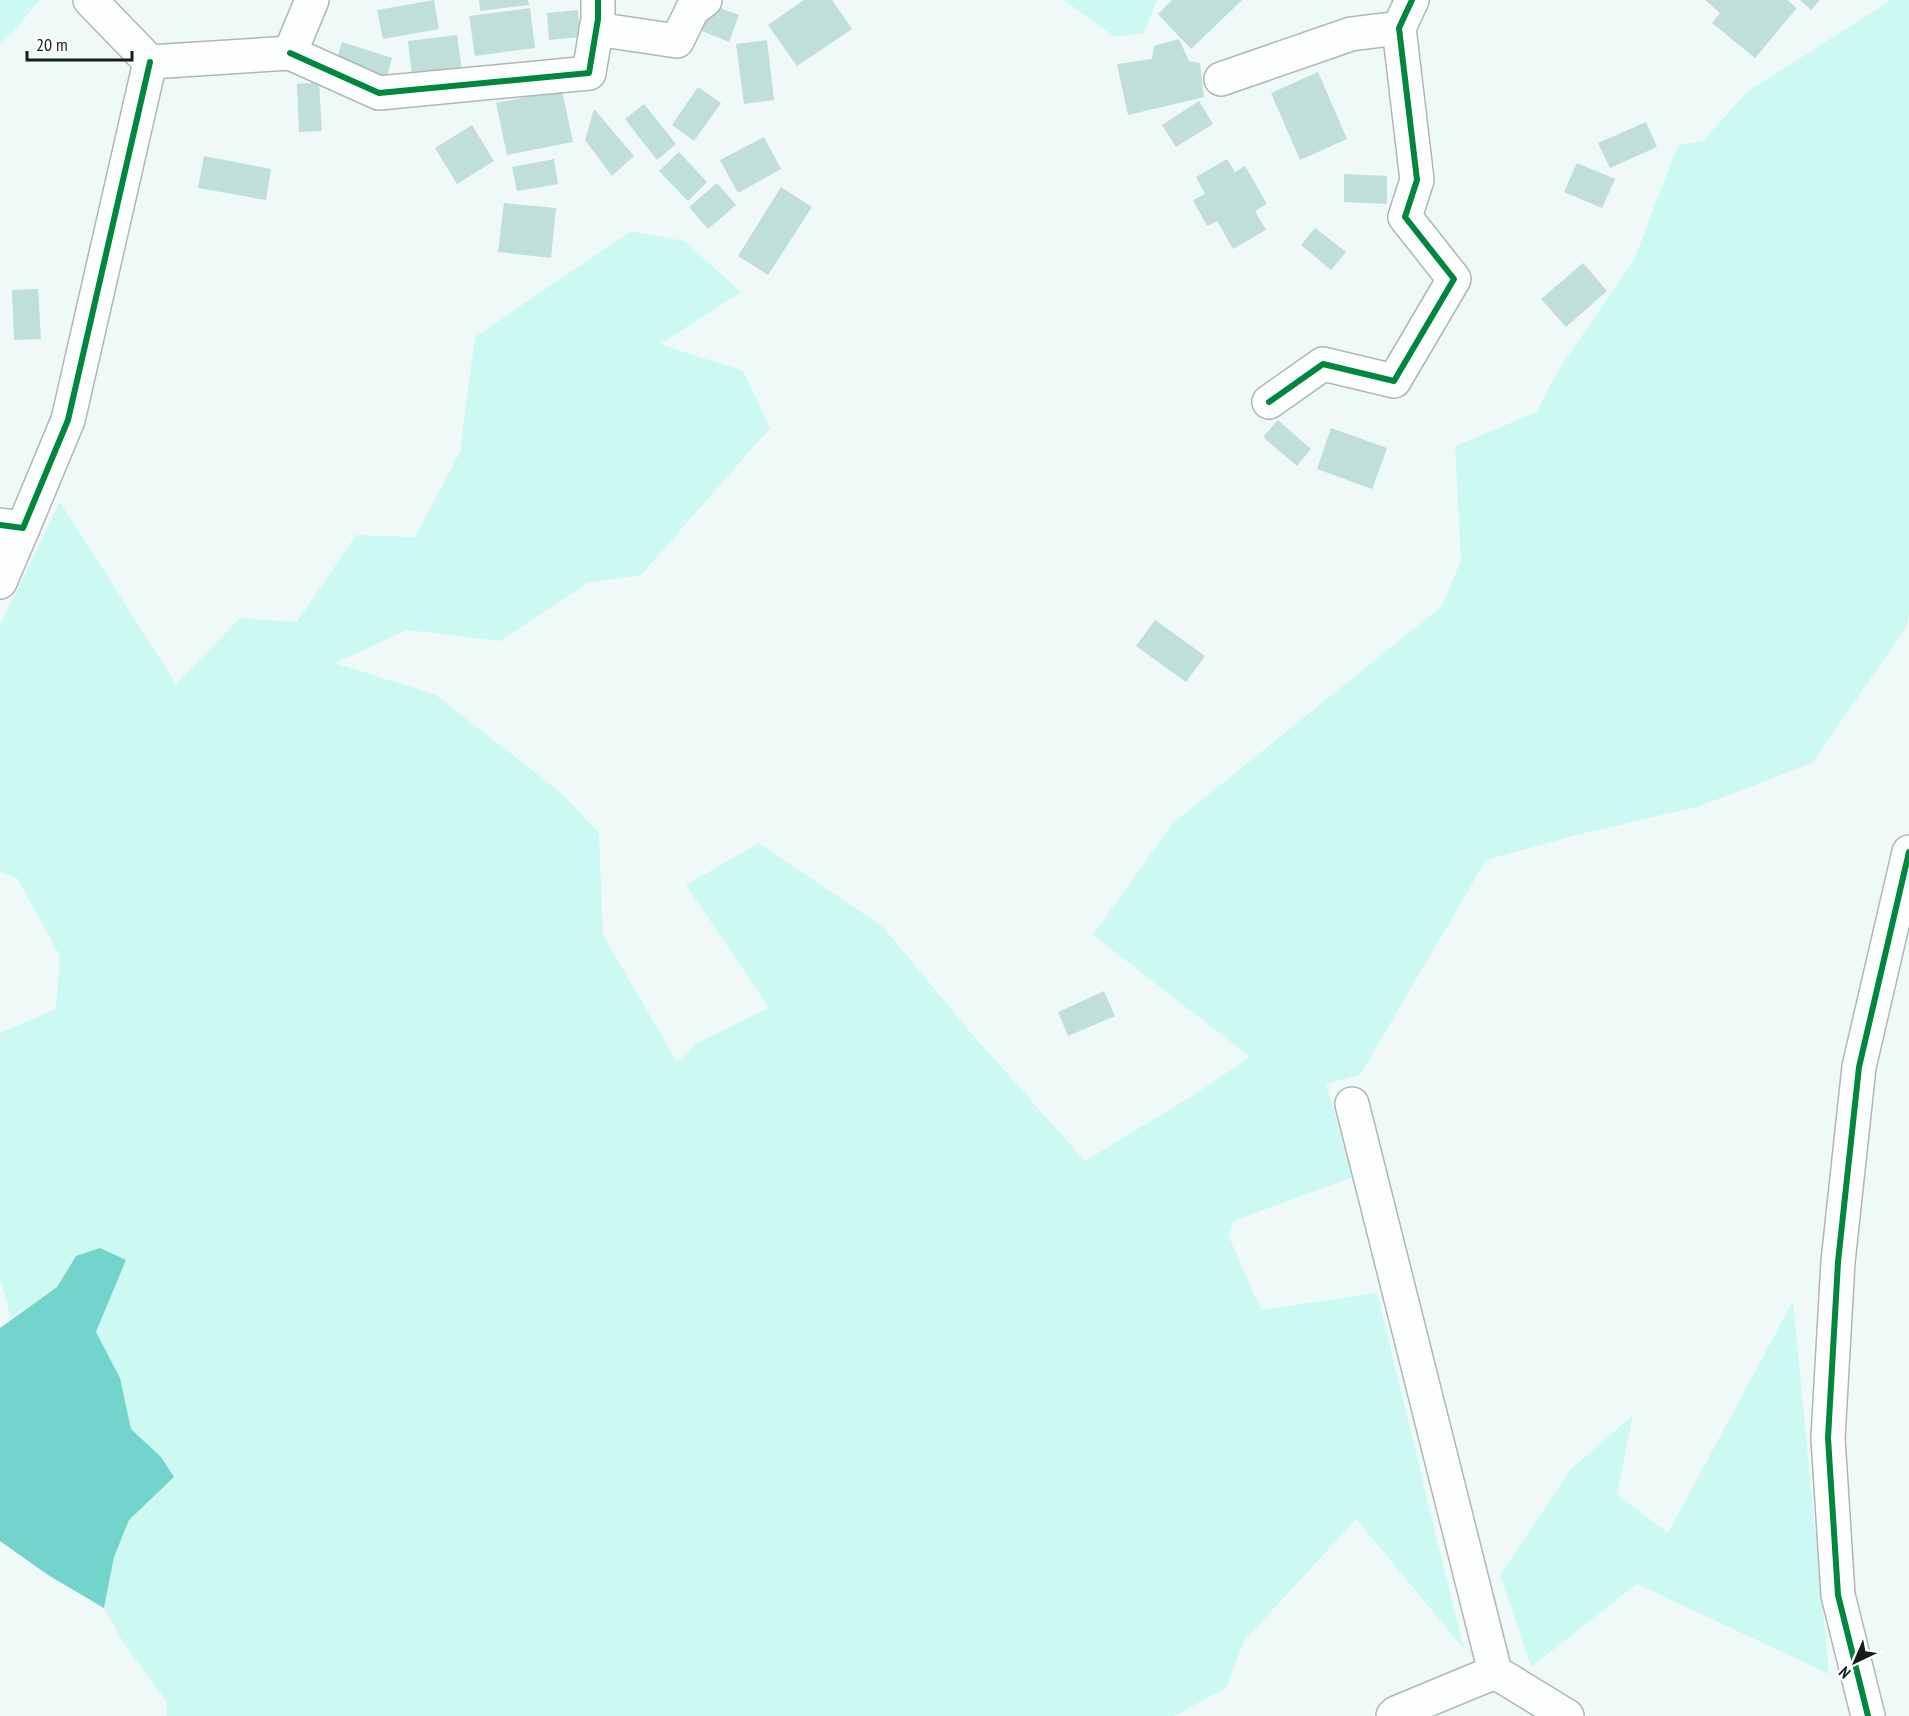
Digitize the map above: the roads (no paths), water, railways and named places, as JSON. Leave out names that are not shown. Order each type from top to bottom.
[{"type":"street","points":[[90,0],[150,62],[290,53],[378,93],[589,73],[597,15],[677,41],[692,10],[705,0]]},
{"type":"street","points":[[290,53],[312,0]]},
{"type":"street","points":[[1221,79],[1406,14],[1417,180],[1405,217],[1454,279],[1394,381],[1323,364],[1269,402]]},
{"type":"street","points":[[0,582],[12,527],[68,420],[150,62]]},
{"type":"street","points":[[1868,1716],[1838,1595],[1828,1438],[1838,1262],[1859,1067],[1909,852]]},
{"type":"street","points":[[1352,1104],[1495,1672],[1567,1716]]},
{"type":"street","points":[[1393,1716],[1495,1672]]},
{"type":"water","points":[[100,1248],[126,1260],[96,1332],[120,1378],[131,1429],[161,1457],[174,1477],[129,1520],[114,1557],[104,1608],[48,1575],[0,1541],[0,1328],[57,1287],[76,1256]]}]
